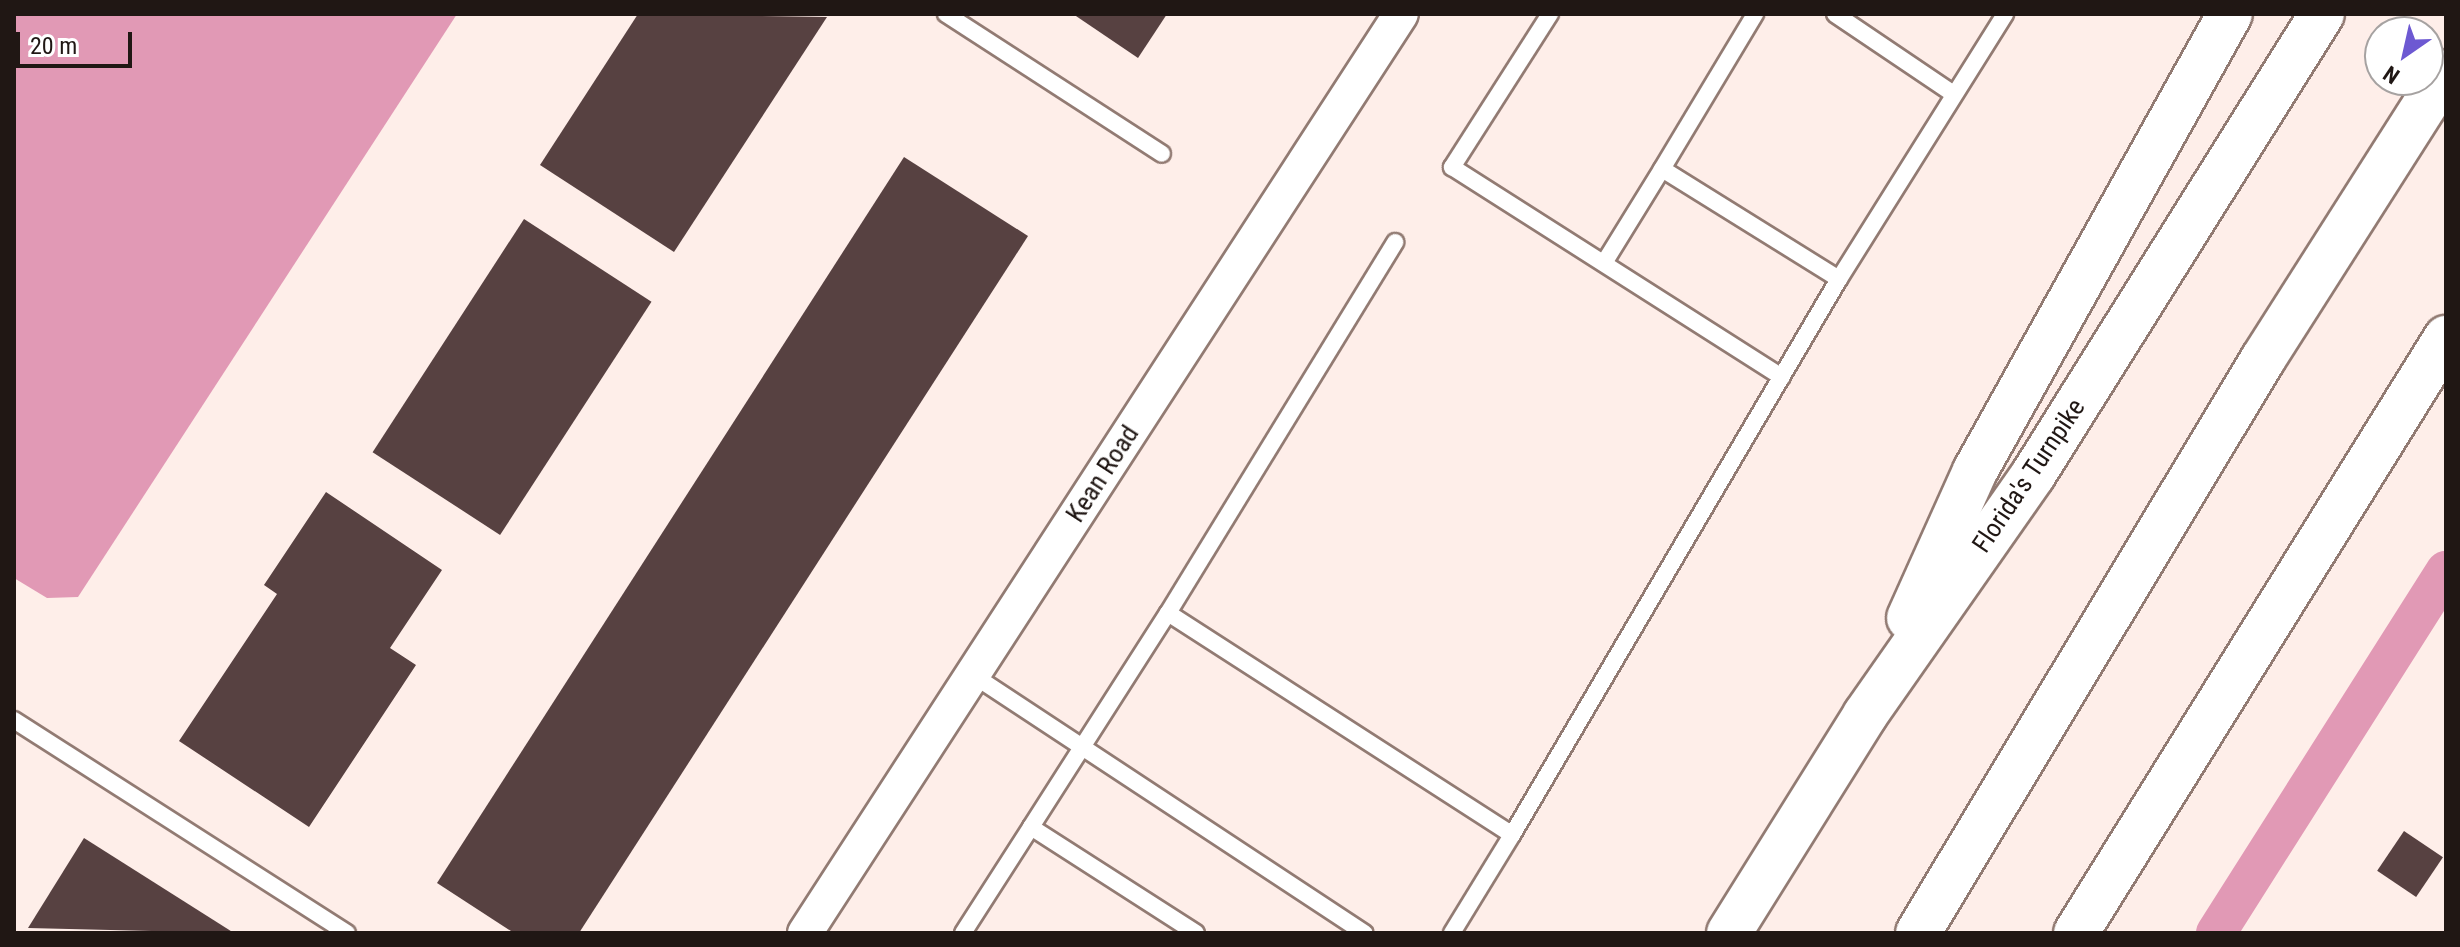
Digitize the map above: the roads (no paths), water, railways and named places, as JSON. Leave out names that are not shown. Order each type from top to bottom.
[{"type":"highway","points":[[1865,715],[1975,471],[2230,14]]},
{"type":"highway","name":"Florida's Turnpike","points":[[1729,933],[1865,715],[2033,475],[2322,14]]},
{"type":"highway","points":[[1918,933],[2446,72]]},
{"type":"highway","points":[[2076,933],[2446,338]]},
{"type":"street","name":"Kean Road","points":[[805,933],[1401,14]]},
{"type":"lane","points":[[946,14],[1162,154]]},
{"type":"lane","points":[[1550,14],[1452,167],[1782,377]]},
{"type":"lane","points":[[1604,263],[1755,14]]},
{"type":"lane","points":[[1835,14],[1952,93]]},
{"type":"lane","points":[[1452,933],[1839,279],[1952,93],[2005,14]]},
{"type":"lane","points":[[1662,169],[1839,279]]},
{"type":"lane","points":[[963,933],[1083,752],[1395,242]]},
{"type":"lane","points":[[1168,613],[1512,835]]},
{"type":"lane","points":[[973,675],[1083,752],[1365,933]]},
{"type":"lane","points":[[14,720],[347,933]]},
{"type":"lane","points":[[1031,827],[1196,933]]},
{"type":"waterway","points":[[2216,933],[2446,571]]}]
